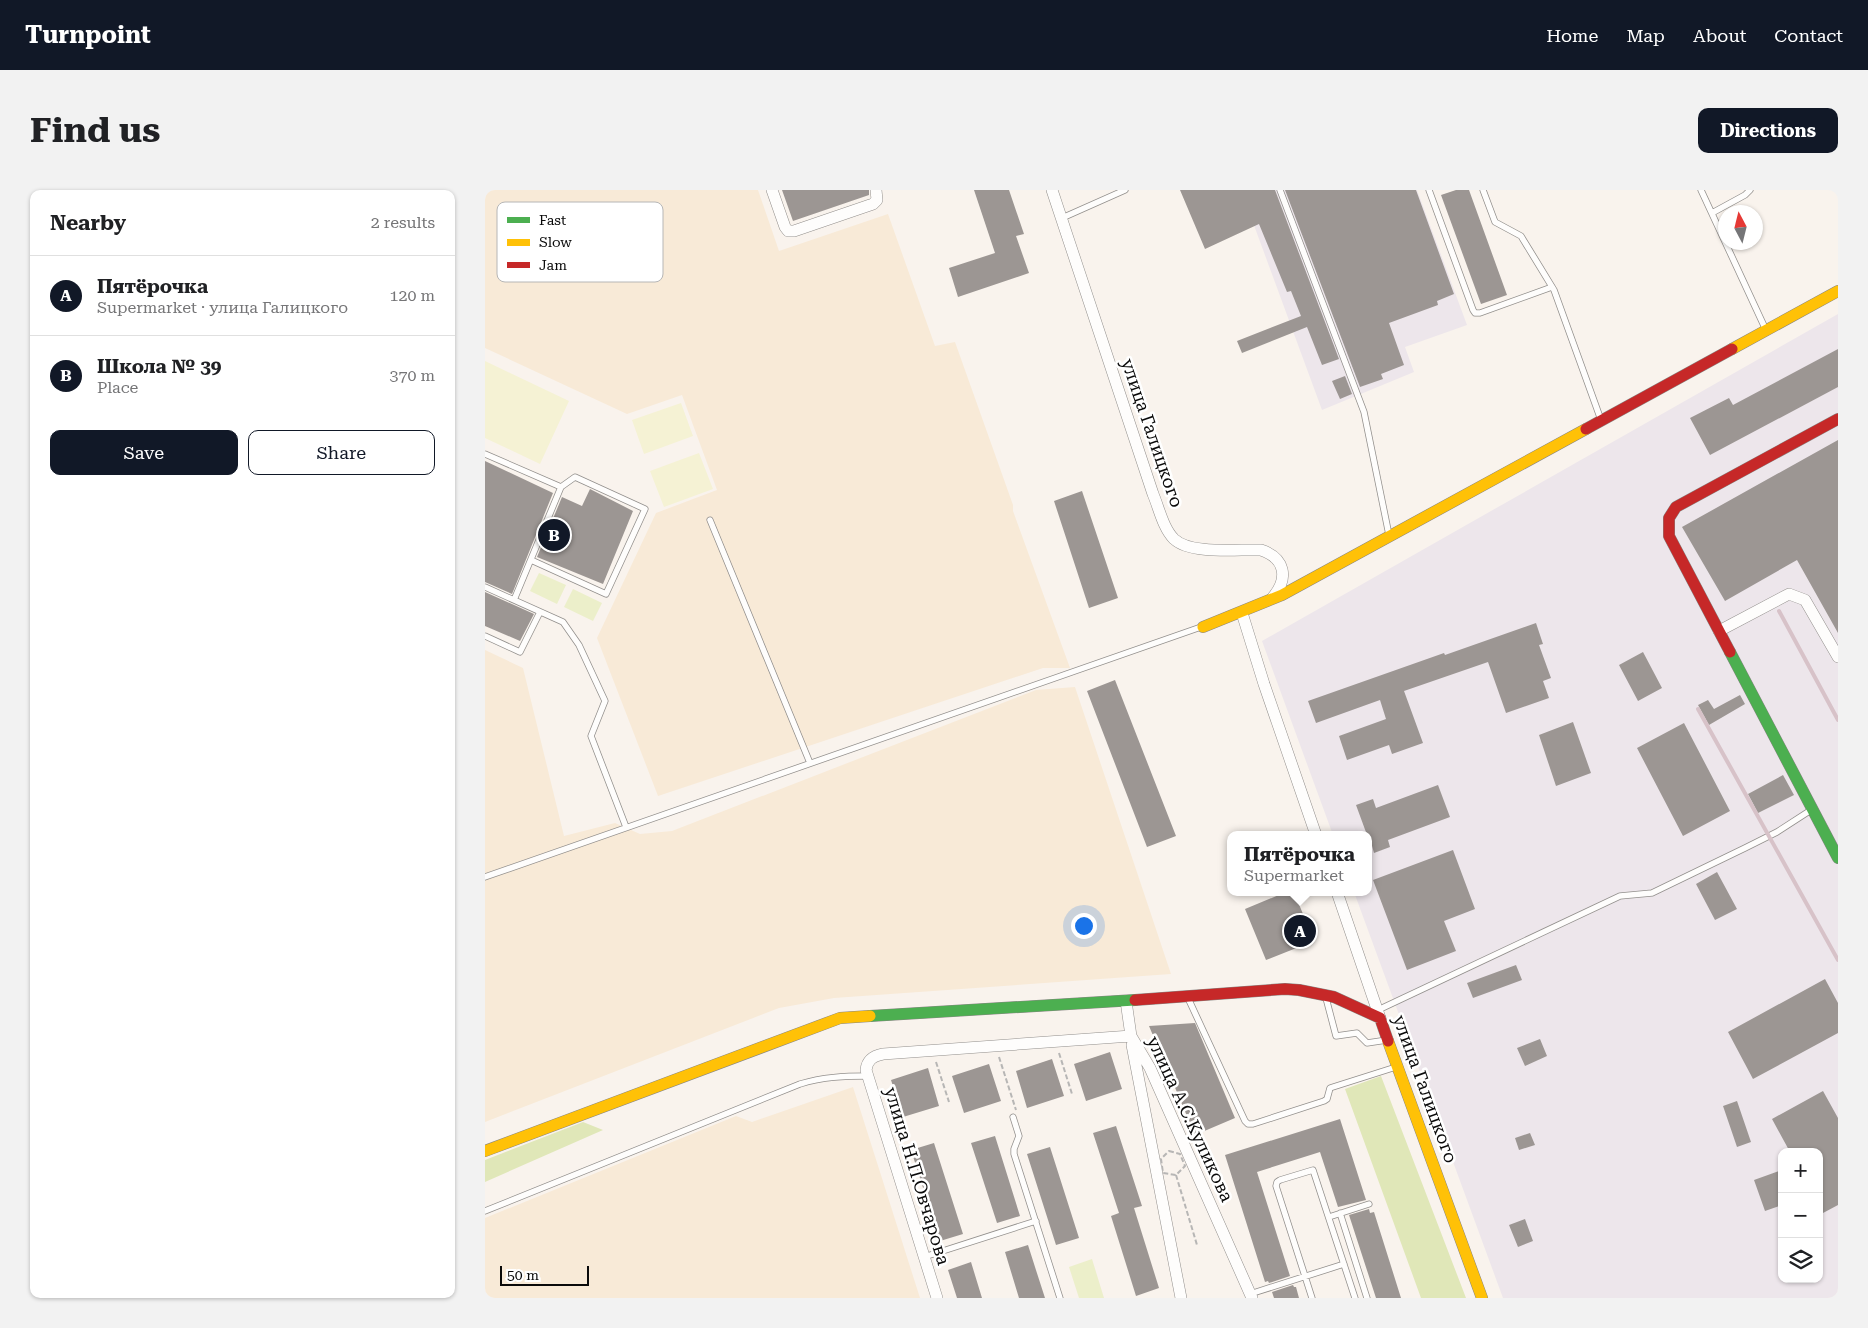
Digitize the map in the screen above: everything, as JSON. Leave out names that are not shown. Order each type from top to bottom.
[{"type":"street","points":[[772,190],[785,227],[788,231],[794,232],[873,204],[877,200],[875,190]]},
{"type":"street","name":"улица Галицкого","points":[[1052,190],[1150,485],[1167,529],[1174,539],[1183,545],[1195,549],[1261,550],[1270,553],[1278,559],[1283,577],[1282,586],[1271,600]]},
{"type":"street","points":[[1203,627],[1271,600],[1838,291]]},
{"type":"street","points":[[1838,419],[1677,507],[1669,518],[1669,536],[1838,858]]},
{"type":"street","points":[[1719,631],[1789,594],[1805,600],[1838,657]]},
{"type":"street","points":[[1242,613],[1264,684],[1315,831]]},
{"type":"street","name":"улица Галицкого","points":[[1338,896],[1397,1066],[1482,1298]]},
{"type":"street","points":[[485,1150],[840,1018],[1126,1001],[1285,989],[1307,990],[1334,996],[1379,1014]]},
{"type":"street","points":[[867,1070],[870,1060],[883,1054],[1131,1036],[1126,1001]]},
{"type":"street","name":"улица А.С.Куликова","points":[[1131,1036],[1150,1068],[1251,1296]]},
{"type":"street","name":"улица А.С.Куликова","points":[[1131,1036],[1181,1298]]},
{"type":"street","name":"улица Н.П.Овчарова","points":[[867,1070],[937,1298]]},
{"type":"lane","points":[[1061,218],[1125,190]]},
{"type":"lane","points":[[1280,190],[1364,412],[1389,536]]},
{"type":"lane","points":[[1429,190],[1475,313],[1480,313],[1552,287]]},
{"type":"lane","points":[[1483,190],[1495,222],[1521,236],[1552,287],[1601,420]]},
{"type":"lane","points":[[1701,190],[1766,330]]},
{"type":"lane","points":[[1712,213],[1745,195],[1750,190]]},
{"type":"lane","points":[[485,456],[561,488]]},
{"type":"lane","points":[[514,600],[561,488],[575,477],[645,508],[606,594],[531,560]]},
{"type":"lane","points":[[710,520],[809,763]]},
{"type":"lane","points":[[485,587],[563,622],[579,645],[605,701],[591,736],[626,827]]},
{"type":"lane","points":[[485,636],[520,652],[540,612]]},
{"type":"lane","points":[[485,877],[1203,627]]},
{"type":"lane","points":[[1379,1014],[1620,896],[1652,893],[1777,832],[1812,809]]},
{"type":"lane","points":[[1325,994],[1336,1036],[1357,1033],[1367,1044],[1388,1040]]},
{"type":"lane","points":[[1187,996],[1248,1124],[1324,1101],[1333,1087],[1397,1066]]},
{"type":"lane","points":[[485,1211],[800,1084],[818,1078],[867,1070]]},
{"type":"lane","points":[[1013,1117],[1019,1136],[1013,1149],[1014,1154],[1060,1298]]},
{"type":"lane","points":[[1312,1298],[1277,1182],[1313,1170],[1355,1298]]},
{"type":"lane","points":[[1329,1217],[1369,1204]]},
{"type":"lane","points":[[1340,1213],[1367,1298]]},
{"type":"lane","points":[[924,1257],[1036,1221]]},
{"type":"lane","points":[[1251,1296],[1344,1264]]},
{"type":"path","points":[[1055,1041],[1072,1094]]},
{"type":"path","points":[[995,1045],[1016,1111],[1013,1117]]},
{"type":"path","points":[[932,1050],[949,1102]]},
{"type":"path","points":[[1169,1151],[1180,1154],[1185,1166],[1176,1175],[1163,1173],[1161,1159],[1169,1151]]},
{"type":"path","points":[[1176,1175],[1197,1245]]},
{"type":"shaded area","points":[[485,190],[758,190],[779,251],[888,214],[935,346],[955,342],[1013,505],[1013,511],[1070,668],[1043,668],[658,796],[597,638],[656,513],[717,490],[682,395],[627,414],[485,348]]},
{"type":"shaded area","points":[[1241,190],[1417,190],[1467,325],[1405,347],[1414,372],[1322,410]]},
{"type":"shaded area","points":[[1838,314],[1838,1298],[1503,1298],[1355,896],[1372,896],[1372,831],[1332,831],[1262,641]]},
{"type":"shaded area","points":[[485,361],[569,401],[540,464],[485,438]]},
{"type":"shaded area","points":[[681,403],[693,436],[644,454],[632,420]]},
{"type":"shaded area","points":[[699,453],[713,489],[664,507],[650,471]]},
{"type":"shaded area","points":[[485,650],[523,668],[564,836],[615,823],[640,834],[672,831],[1036,690],[1075,687],[1171,974],[834,998],[779,1008],[485,1122]]},
{"type":"shaded area","points":[[853,1087],[920,1298],[485,1298],[485,1218],[736,1116],[752,1122]]},
{"type":"green space","points":[[539,573],[566,585],[557,604],[530,591]]},
{"type":"green space","points":[[573,589],[602,603],[593,621],[564,607]]},
{"type":"green space","points":[[1381,1076],[1466,1298],[1421,1298],[1345,1089]]},
{"type":"green space","points":[[583,1122],[603,1130],[485,1182],[485,1160]]},
{"type":"green space","points":[[1092,1259],[1104,1298],[1079,1298],[1069,1267]]},
{"type":"building","points":[[782,190],[869,190],[869,195],[793,221]]},
{"type":"building","points":[[974,190],[1009,190],[1024,234],[1016,236],[1029,273],[958,297],[949,268],[995,253]]},
{"type":"building","points":[[1180,190],[1275,190],[1339,359],[1322,365],[1307,327],[1242,353],[1237,341],[1301,316],[1291,291],[1287,292],[1259,224],[1205,249]]},
{"type":"building","points":[[1285,190],[1416,190],[1454,294],[1437,301],[1438,305],[1389,323],[1404,365],[1381,374],[1383,379],[1360,387]]},
{"type":"building","points":[[1456,190],[1469,190],[1507,295],[1481,304],[1441,195]]},
{"type":"building","points":[[1838,349],[1838,387],[1710,455],[1690,418],[1729,398],[1733,405]]},
{"type":"building","points":[[1345,376],[1352,394],[1340,399],[1332,381]]},
{"type":"building","points":[[1838,440],[1838,633],[1797,560],[1725,601],[1682,527]]},
{"type":"building","points":[[485,461],[553,493],[512,594],[485,582]]},
{"type":"building","points":[[590,489],[633,511],[603,584],[537,557],[562,497],[582,506]]},
{"type":"building","points":[[1082,491],[1118,598],[1089,608],[1054,501]]},
{"type":"building","points":[[485,592],[534,614],[520,641],[485,626]]},
{"type":"building","points":[[1536,623],[1543,644],[1539,645],[1551,678],[1543,681],[1549,698],[1506,713],[1488,662],[1404,691],[1423,743],[1392,754],[1389,745],[1347,760],[1339,736],[1386,719],[1380,700],[1316,723],[1308,701]]},
{"type":"building","points":[[1643,652],[1662,688],[1638,701],[1619,665]]},
{"type":"building","points":[[1115,680],[1176,836],[1147,847],[1087,691]]},
{"type":"building","points":[[1740,695],[1745,704],[1709,725],[1698,705],[1708,700],[1714,709]]},
{"type":"building","points":[[1573,722],[1591,773],[1556,786],[1539,735]]},
{"type":"building","points":[[1684,723],[1730,811],[1683,836],[1637,748]]},
{"type":"building","points":[[1783,775],[1794,795],[1758,813],[1748,794]]},
{"type":"building","points":[[1438,785],[1450,817],[1388,840],[1390,847],[1374,853],[1372,831],[1366,831],[1356,805],[1373,799],[1376,808]]},
{"type":"building","points":[[1453,850],[1475,909],[1444,921],[1456,951],[1407,970],[1373,880]]},
{"type":"building","points":[[1717,872],[1737,909],[1715,920],[1696,884]]},
{"type":"building","points":[[1276,896],[1296,896],[1314,941],[1266,960],[1245,909]]},
{"type":"building","points":[[1516,965],[1522,980],[1473,998],[1467,983]]},
{"type":"building","points":[[1825,979],[1838,1003],[1838,1033],[1753,1079],[1728,1032]]},
{"type":"building","points":[[1195,1023],[1235,1118],[1195,1135],[1149,1026]]},
{"type":"building","points":[[1540,1039],[1547,1056],[1525,1066],[1517,1048]]},
{"type":"building","points":[[1110,1052],[1122,1089],[1086,1101],[1074,1064]]},
{"type":"building","points":[[1052,1059],[1064,1096],[1027,1108],[1016,1071]]},
{"type":"building","points":[[989,1064],[1001,1101],[964,1113],[952,1076]]},
{"type":"building","points":[[928,1068],[939,1106],[903,1117],[891,1080]]},
{"type":"building","points":[[1823,1091],[1838,1118],[1838,1205],[1823,1213],[1823,1148],[1788,1148],[1772,1119]]},
{"type":"building","points":[[1737,1101],[1751,1142],[1737,1147],[1723,1106]]},
{"type":"building","points":[[1340,1119],[1366,1200],[1338,1207],[1320,1152],[1257,1172],[1290,1276],[1269,1283],[1268,1281],[1265,1282],[1225,1155]]},
{"type":"building","points":[[1116,1126],[1142,1206],[1134,1208],[1159,1288],[1136,1296],[1111,1216],[1119,1213],[1093,1133]]},
{"type":"building","points":[[1530,1133],[1535,1145],[1519,1150],[1515,1138]]},
{"type":"building","points":[[995,1136],[1020,1216],[997,1223],[971,1143]]},
{"type":"building","points":[[934,1143],[963,1234],[940,1241],[911,1150]]},
{"type":"building","points":[[1050,1147],[1079,1238],[1056,1245],[1027,1154]]},
{"type":"building","points":[[1778,1171],[1778,1206],[1765,1211],[1754,1180]]},
{"type":"building","points":[[1369,1209],[1370,1213],[1374,1212],[1401,1298],[1376,1298],[1349,1215]]},
{"type":"building","points":[[1525,1219],[1533,1241],[1518,1247],[1509,1225]]},
{"type":"building","points":[[1028,1245],[1045,1298],[1019,1298],[1005,1252]]},
{"type":"building","points":[[971,1262],[982,1298],[957,1298],[948,1270]]},
{"type":"building","points":[[1293,1285],[1296,1287],[1299,1298],[1274,1298],[1272,1292]]},
{"type":"railway","points":[[1779,611],[1838,720]]},
{"type":"railway","points":[[1698,709],[1838,960]]},
{"type":"traffic: fast","points":[[1730,652],[1838,858]]},
{"type":"traffic: fast","points":[[870,1016],[1135,1000]]},
{"type":"traffic: slow","points":[[1732,349],[1838,291]]},
{"type":"traffic: slow","points":[[1203,627],[1282,595],[1586,429]]},
{"type":"traffic: slow","points":[[485,1151],[840,1018],[870,1016]]},
{"type":"traffic: slow","points":[[1388,1041],[1482,1298]]},
{"type":"traffic: jam","points":[[1586,429],[1732,349]]},
{"type":"traffic: jam","points":[[1730,652],[1669,536],[1669,518],[1676,507],[1838,419]]},
{"type":"traffic: jam","points":[[1135,1000],[1285,989],[1299,990],[1334,997],[1380,1018],[1388,1041]]},
{"type":"place","name":"Школа № 39","points":[[554,535]]},
{"type":"place","name":"Пятёрочка","points":[[1300,931]]}]
